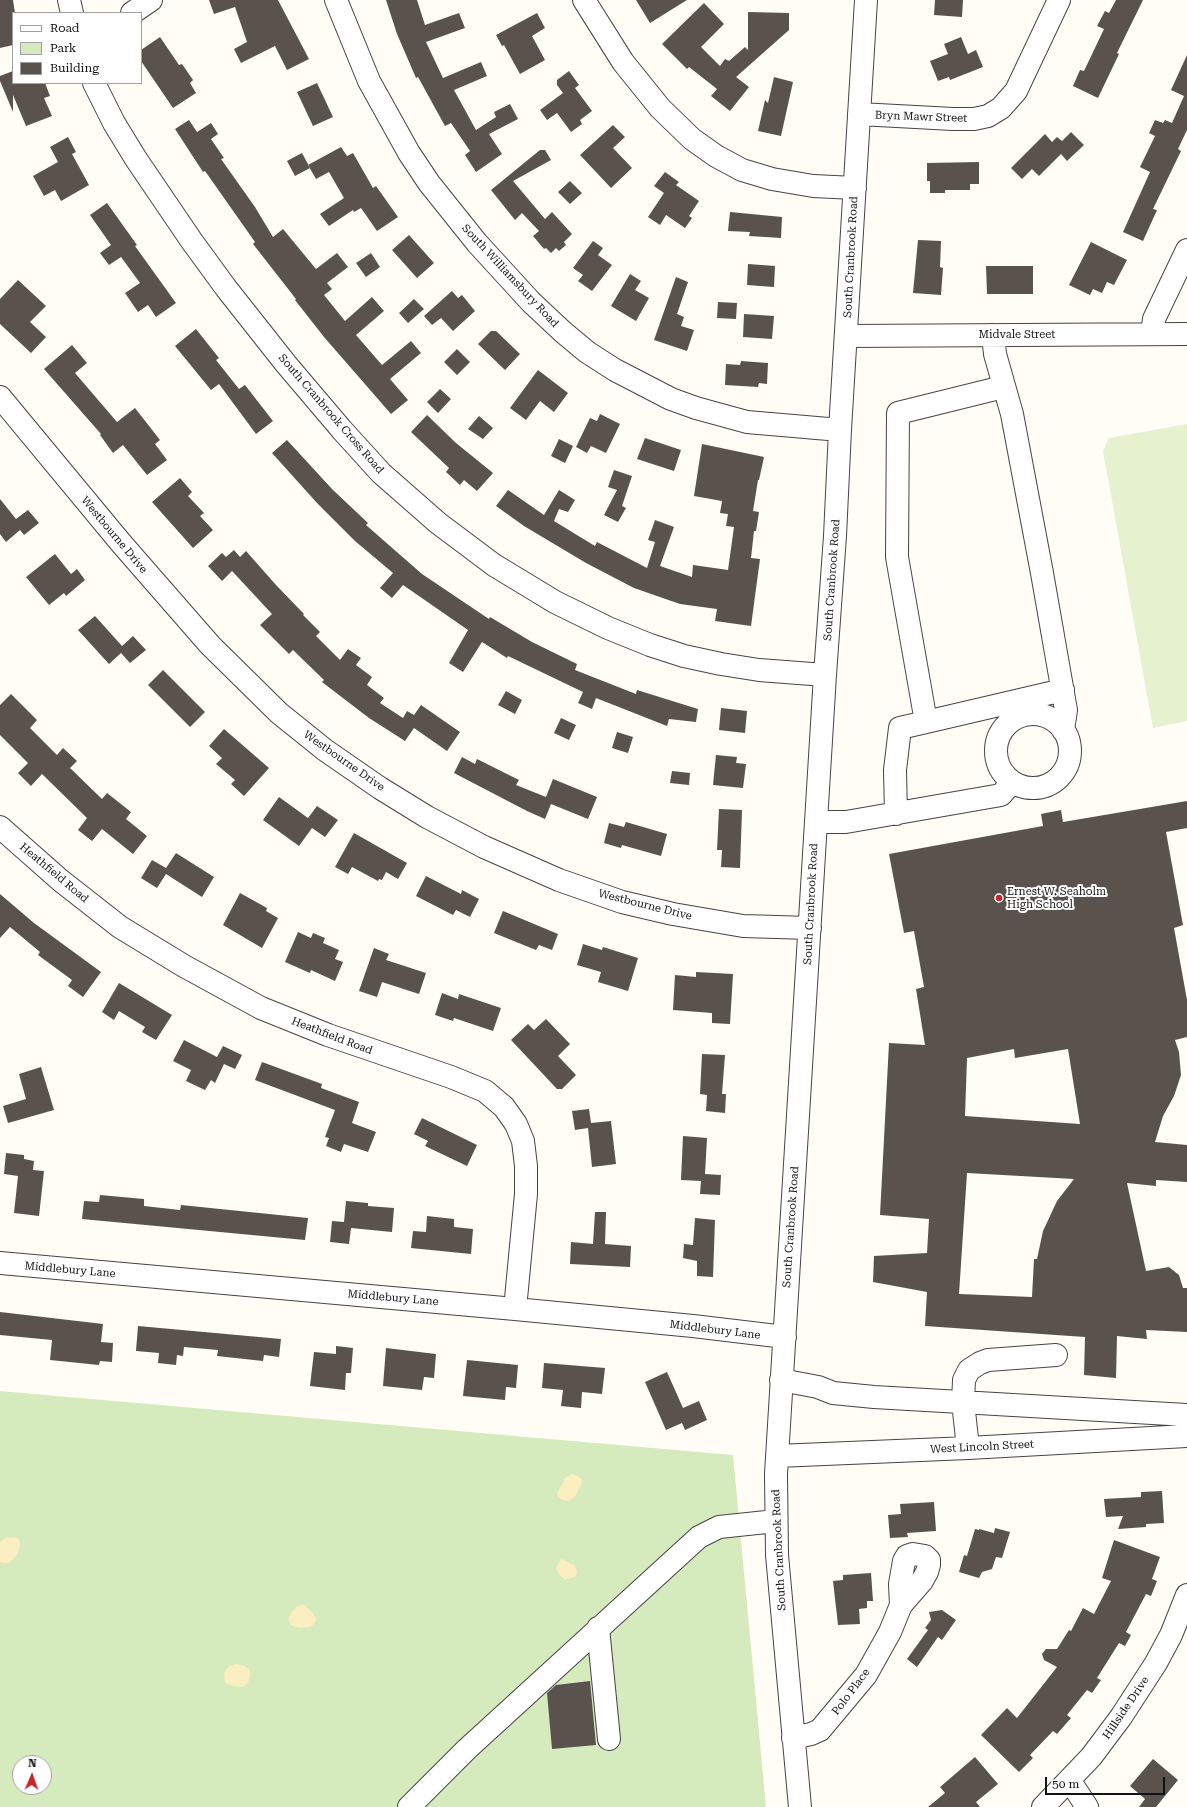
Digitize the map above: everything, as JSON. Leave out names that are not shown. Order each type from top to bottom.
[{"type":"street","points":[[69,0],[72,12]]},
{"type":"street","points":[[133,12],[151,0]]},
{"type":"street","name":"South Williamsbury Road","points":[[336,0],[369,81],[409,153],[429,183],[490,258],[547,318],[563,332],[587,352],[615,370],[670,398],[696,408],[747,422],[840,430]]},
{"type":"street","points":[[584,0],[623,62],[660,108],[692,138],[716,156],[742,170],[772,179],[821,186],[855,188]]},
{"type":"street","name":"South Cranbrook Road","points":[[800,1807],[777,1555],[777,1456],[825,675],[835,536],[866,0]]},
{"type":"street","name":"Bryn Mawr Street","points":[[859,114],[953,119],[974,119],[988,116],[1002,108],[1019,85],[1059,0]]},
{"type":"street","name":"South Cranbrook Cross Road","points":[[94,84],[114,123],[136,159],[226,288],[286,364],[342,430],[381,473],[438,524],[494,565],[555,602],[608,628],[650,645],[684,656],[721,664],[759,670],[825,675]]},
{"type":"street","points":[[1152,334],[1154,319],[1187,250]]},
{"type":"street","name":"Midvale Street","points":[[847,336],[1187,334]]},
{"type":"street","points":[[993,335],[1003,387],[1012,414],[1063,690],[1066,710],[1063,730]]},
{"type":"street","points":[[926,722],[897,557],[898,413],[1003,387]]},
{"type":"street","name":"Westbourne Drive","points":[[0,397],[121,543],[210,645],[279,713],[325,750],[380,788],[427,817],[484,847],[559,880],[616,900],[673,914],[743,926],[810,928]]},
{"type":"street","points":[[896,814],[895,770],[900,728],[1063,690]]},
{"type":"street","points":[[1033,714],[1045,716],[1055,721],[1063,730],[1069,741],[1070,754],[1067,766],[1060,777],[1049,785],[1037,788],[1024,787],[1012,782],[1003,774],[995,751],[997,740],[1002,729],[1011,721],[1021,716],[1033,714]]},
{"type":"street","points":[[816,822],[838,823],[1001,795],[1012,782]]},
{"type":"street","name":"Heathfield Road","points":[[0,827],[60,880],[120,927],[184,966],[261,1008],[328,1035],[451,1077],[485,1091],[504,1107],[516,1124],[523,1141],[526,1166],[526,1194],[515,1309]]},
{"type":"street","name":"Middlebury Lane","points":[[0,1263],[515,1309],[785,1337]]},
{"type":"street","points":[[968,1448],[963,1402],[964,1380],[969,1370],[980,1362],[999,1359],[1056,1355]]},
{"type":"street","points":[[781,1380],[818,1387],[833,1393],[1187,1415]]},
{"type":"street","name":"West Lincoln Street","points":[[777,1456],[968,1448],[1187,1436]]},
{"type":"street","points":[[408,1807],[598,1628],[699,1537],[719,1528],[776,1521]]},
{"type":"street","name":"Hillside Drive","points":[[1043,1807],[1070,1781],[1109,1733],[1156,1663],[1187,1595]]},
{"type":"street","name":"Polo Place","points":[[793,1738],[811,1734],[820,1730],[828,1722],[866,1675],[890,1632],[902,1605]]},
{"type":"street","points":[[598,1628],[609,1739]]},
{"type":"street","points":[[1070,1781],[1087,1807]]},
{"type":"green space","points":[[1187,424],[1187,721],[1153,728],[1103,451],[1109,438]]},
{"type":"green space","points":[[0,1391],[733,1455],[766,1807],[0,1807]]},
{"type":"sand","points":[[572,1474],[578,1476],[582,1480],[581,1485],[575,1497],[568,1501],[563,1500],[558,1497],[557,1493],[566,1477]]},
{"type":"sand","points":[[15,1537],[19,1539],[20,1545],[17,1555],[9,1563],[0,1562],[0,1542],[6,1538]]},
{"type":"sand","points":[[561,1559],[575,1566],[577,1571],[576,1576],[565,1580],[559,1574],[556,1568]]},
{"type":"sand","points":[[303,1604],[316,1618],[315,1623],[310,1627],[300,1628],[292,1626],[288,1620],[291,1613],[296,1607]]},
{"type":"sand","points":[[237,1664],[245,1666],[249,1669],[250,1675],[248,1683],[243,1687],[225,1683],[224,1673],[229,1666]]},
{"type":"building","points":[[0,0],[13,0],[15,12],[12,12],[12,45],[0,48]]},
{"type":"building","points":[[209,0],[278,0],[309,59],[287,70],[275,46],[241,63],[234,49],[247,42],[235,7],[214,14]]},
{"type":"building","points":[[386,0],[417,0],[425,25],[459,13],[465,28],[426,42],[443,78],[481,62],[487,76],[454,90],[476,130],[496,117],[494,112],[510,104],[518,119],[489,134],[502,154],[476,172],[465,155],[470,151],[451,123],[445,126],[418,77],[416,78],[397,34]]},
{"type":"building","points":[[636,0],[687,0],[650,23]]},
{"type":"building","points":[[935,0],[963,0],[962,17],[934,15]]},
{"type":"building","points":[[1116,0],[1143,0],[1117,53],[1119,54],[1098,98],[1073,86],[1080,70],[1084,71],[1104,29],[1097,26],[1105,11],[1109,13]]},
{"type":"building","points":[[704,3],[724,24],[701,47],[720,66],[725,59],[729,61],[745,47],[748,50],[748,12],[789,13],[789,30],[736,77],[749,87],[730,111],[711,96],[717,89],[689,67],[687,69],[662,44]]},
{"type":"building","points":[[537,13],[545,28],[532,36],[545,60],[520,74],[504,45],[502,46],[496,35]]},
{"type":"building","points":[[160,37],[179,65],[182,64],[193,80],[190,83],[196,93],[173,108],[142,62],[142,49]]},
{"type":"building","points":[[961,37],[968,54],[976,50],[983,67],[950,80],[949,77],[938,81],[930,61],[948,54],[944,44]]},
{"type":"building","points":[[1187,55],[1187,130],[1178,149],[1181,151],[1153,209],[1157,210],[1143,241],[1123,232],[1150,172],[1140,167],[1155,136],[1149,133],[1155,120],[1163,123],[1165,120],[1172,123],[1184,96],[1171,90]]},
{"type":"building","points":[[12,71],[12,84],[45,84],[50,96],[44,98],[52,116],[26,126],[13,95],[13,112],[0,81],[0,76]]},
{"type":"building","points":[[569,71],[579,85],[575,88],[592,111],[580,120],[582,124],[571,132],[557,113],[547,120],[540,110],[563,93],[557,85],[557,80]]},
{"type":"building","points":[[774,77],[793,82],[781,136],[758,131],[765,100],[768,103]]},
{"type":"building","points":[[317,83],[333,117],[313,126],[297,92]]},
{"type":"building","points":[[189,120],[197,132],[211,123],[218,134],[211,139],[224,158],[221,159],[255,207],[273,237],[283,229],[316,269],[337,253],[348,267],[327,283],[332,289],[324,295],[345,321],[372,297],[384,311],[356,335],[382,365],[411,341],[421,353],[390,379],[408,400],[391,414],[324,337],[295,300],[296,299],[253,244],[255,242],[205,171],[203,172],[175,129]]},
{"type":"building","points":[[613,125],[625,137],[613,148],[632,168],[611,188],[580,155]]},
{"type":"building","points":[[1071,132],[1084,145],[1067,161],[1061,154],[1039,176],[1032,169],[1022,179],[1011,168],[1045,134],[1052,142],[1057,137],[1062,141]]},
{"type":"building","points":[[68,137],[76,152],[72,154],[89,185],[61,201],[55,190],[44,196],[33,176],[58,162],[50,147]]},
{"type":"building","points":[[341,147],[347,156],[353,153],[373,188],[376,186],[398,217],[377,231],[361,208],[354,212],[353,210],[329,226],[320,214],[344,198],[329,172],[316,179],[308,165]]},
{"type":"building","points":[[540,150],[545,150],[551,160],[513,181],[545,219],[552,212],[572,234],[564,242],[566,245],[559,251],[556,248],[551,253],[546,248],[544,249],[533,236],[539,231],[522,213],[515,220],[491,190]]},
{"type":"building","points":[[302,153],[310,168],[295,176],[287,161]]},
{"type":"building","points":[[979,162],[979,184],[970,184],[970,190],[945,190],[945,193],[930,193],[930,181],[927,181],[927,163]]},
{"type":"building","points":[[665,172],[679,182],[676,185],[699,201],[689,216],[692,218],[685,228],[666,215],[660,225],[648,217],[664,193],[654,186]]},
{"type":"building","points":[[570,181],[582,193],[570,204],[558,192]]},
{"type":"building","points":[[107,203],[137,245],[135,246],[176,303],[156,317],[148,305],[138,312],[125,293],[140,283],[121,257],[109,265],[100,253],[111,245],[90,215]]},
{"type":"building","points":[[730,212],[782,217],[781,238],[749,236],[750,232],[728,231]]},
{"type":"building","points":[[409,235],[434,263],[417,278],[392,250]]},
{"type":"building","points":[[918,240],[941,241],[940,267],[943,268],[941,295],[913,293]]},
{"type":"building","points":[[593,241],[603,248],[598,255],[612,265],[592,291],[578,281],[583,275],[573,268]]},
{"type":"building","points":[[1091,242],[1127,260],[1114,285],[1107,282],[1102,293],[1093,289],[1090,295],[1069,285]]},
{"type":"building","points":[[371,253],[380,267],[366,277],[356,263]]},
{"type":"building","points":[[748,264],[775,266],[774,287],[747,285]]},
{"type":"building","points":[[986,266],[1033,266],[1033,294],[987,294]]},
{"type":"building","points":[[630,274],[641,281],[635,290],[649,298],[636,321],[611,306]]},
{"type":"building","points":[[676,277],[688,282],[677,314],[684,317],[681,326],[694,330],[687,351],[654,340]]},
{"type":"building","points":[[18,280],[46,306],[30,322],[46,337],[31,353],[0,324],[0,299]]},
{"type":"building","points":[[452,291],[458,298],[462,295],[475,311],[453,331],[441,318],[432,325],[424,316]]},
{"type":"building","points":[[414,299],[424,309],[408,323],[399,313]]},
{"type":"building","points":[[718,302],[737,303],[736,319],[717,318]]},
{"type":"building","points":[[744,314],[774,316],[772,339],[743,337]]},
{"type":"building","points":[[196,329],[219,358],[216,360],[239,389],[245,385],[273,421],[256,434],[219,384],[211,390],[175,346]]},
{"type":"building","points":[[491,331],[496,331],[520,354],[505,370],[478,344]]},
{"type":"building","points":[[72,345],[87,363],[75,373],[117,422],[135,408],[160,440],[155,444],[167,460],[147,475],[123,445],[113,453],[100,435],[101,434],[44,369]]},
{"type":"building","points":[[457,349],[470,362],[457,375],[444,362]]},
{"type":"building","points":[[741,361],[768,363],[767,384],[759,383],[758,387],[725,385],[726,364],[740,365]]},
{"type":"building","points":[[538,370],[568,393],[554,412],[540,401],[526,420],[510,408]]},
{"type":"building","points":[[440,389],[451,399],[438,413],[427,402]]},
{"type":"building","points":[[600,414],[620,424],[606,453],[591,446],[587,453],[576,447],[590,418],[597,421]]},
{"type":"building","points":[[427,415],[456,443],[493,473],[477,491],[464,480],[460,485],[446,472],[449,468],[411,432]]},
{"type":"building","points":[[479,416],[493,428],[483,439],[468,429]]},
{"type":"building","points":[[645,438],[681,450],[674,471],[637,459]]},
{"type":"building","points":[[559,439],[573,446],[565,463],[551,456]]},
{"type":"building","points":[[287,440],[332,489],[368,523],[366,525],[422,574],[489,619],[490,617],[532,642],[577,664],[575,670],[636,694],[637,690],[698,709],[696,722],[669,719],[667,726],[596,698],[592,709],[578,703],[583,692],[508,656],[507,658],[482,642],[463,672],[449,663],[468,630],[403,585],[392,598],[380,588],[393,573],[355,541],[317,503],[272,453]]},
{"type":"building","points":[[702,444],[764,457],[758,480],[753,511],[759,512],[756,531],[754,531],[751,558],[760,559],[751,626],[715,621],[717,609],[680,604],[634,588],[586,563],[524,526],[496,506],[508,490],[544,515],[559,490],[575,500],[568,512],[559,509],[554,521],[595,546],[597,542],[647,568],[655,542],[648,540],[655,520],[674,527],[660,566],[692,577],[693,565],[728,570],[734,527],[726,526],[728,514],[720,513],[722,501],[694,496]]},
{"type":"building","points":[[614,470],[632,476],[622,506],[626,508],[618,522],[604,515],[617,490],[608,487]]},
{"type":"building","points":[[180,478],[192,492],[188,496],[204,513],[200,516],[213,530],[193,548],[152,502]]},
{"type":"building","points":[[0,499],[16,519],[28,510],[39,523],[24,535],[20,530],[6,542],[0,534]]},
{"type":"building","points":[[234,550],[240,557],[246,551],[320,632],[316,636],[340,660],[348,649],[361,658],[356,665],[372,677],[367,685],[384,698],[380,703],[403,718],[407,711],[414,715],[421,705],[460,732],[447,751],[414,728],[405,741],[369,718],[322,682],[324,680],[293,650],[289,654],[260,625],[272,614],[232,571],[222,581],[208,566],[222,553],[226,557]]},
{"type":"building","points":[[55,554],[71,574],[77,569],[85,580],[66,596],[64,593],[49,605],[26,577]]},
{"type":"building","points":[[95,616],[122,646],[133,636],[146,650],[130,663],[121,653],[109,664],[78,630]]},
{"type":"building","points":[[163,670],[205,712],[190,727],[148,685]]},
{"type":"building","points":[[506,691],[522,700],[515,714],[498,705]]},
{"type":"building","points":[[11,694],[37,720],[30,728],[57,755],[63,748],[77,761],[70,768],[102,799],[107,793],[131,812],[126,819],[147,836],[133,854],[102,829],[92,841],[78,830],[87,818],[42,774],[31,786],[18,773],[28,763],[0,735],[0,705]]},
{"type":"building","points":[[721,708],[747,711],[745,733],[719,730]]},
{"type":"building","points":[[561,718],[576,725],[569,740],[554,733]]},
{"type":"building","points":[[224,729],[269,768],[244,796],[231,784],[235,780],[216,764],[222,758],[209,746]]},
{"type":"building","points":[[617,732],[633,737],[628,753],[612,748]]},
{"type":"building","points":[[716,755],[737,757],[736,763],[746,764],[743,788],[713,785]]},
{"type":"building","points":[[462,757],[475,764],[477,759],[519,780],[516,785],[546,797],[553,779],[597,797],[588,819],[551,804],[545,819],[454,773]]},
{"type":"building","points":[[672,771],[690,773],[689,785],[670,783]]},
{"type":"building","points":[[279,797],[308,818],[317,806],[338,820],[325,837],[312,828],[299,846],[263,820]]},
{"type":"building","points":[[1187,801],[1187,828],[1166,832],[1183,925],[1174,928],[1187,1000],[1187,1037],[1175,1040],[1179,1052],[1181,1075],[1174,1096],[1163,1116],[1155,1142],[1187,1145],[1187,1182],[1156,1180],[1156,1186],[1127,1183],[1146,1271],[1169,1267],[1179,1275],[1183,1288],[1187,1288],[1187,1332],[1146,1330],[1147,1339],[1117,1336],[1116,1378],[1084,1375],[1085,1337],[925,1326],[927,1292],[873,1282],[874,1256],[927,1253],[929,1219],[880,1215],[889,1043],[925,1045],[916,989],[924,987],[914,931],[904,933],[889,854],[1043,826],[1041,814],[1061,810],[1063,822]],"holes":[[[1014,1049],[1015,1058],[1068,1049],[1080,1124],[965,1116],[967,1058]],[[967,1173],[1074,1179],[1057,1201],[1043,1231],[1037,1259],[1034,1259],[1032,1297],[959,1294]]]},
{"type":"building","points":[[719,809],[742,810],[740,868],[721,867],[722,850],[717,850]]},
{"type":"building","points":[[626,822],[667,834],[661,856],[622,845],[621,848],[604,843],[609,823],[624,827]]},
{"type":"building","points":[[354,833],[407,863],[398,879],[386,872],[382,880],[379,879],[378,881],[352,867],[348,874],[335,867]]},
{"type":"building","points":[[176,853],[214,877],[202,897],[166,874],[157,888],[141,878],[152,860],[166,868]]},
{"type":"building","points":[[426,876],[461,894],[462,890],[479,899],[470,917],[456,910],[453,915],[416,896]]},
{"type":"building","points":[[240,893],[267,908],[266,911],[278,918],[262,948],[223,925]]},
{"type":"building","points":[[0,894],[34,923],[101,972],[83,997],[68,986],[72,980],[38,955],[40,952],[10,927],[0,938]]},
{"type":"building","points":[[503,911],[558,934],[552,950],[539,945],[536,950],[494,933]]},
{"type":"building","points":[[298,932],[311,938],[313,933],[325,938],[323,943],[339,950],[335,959],[343,962],[335,981],[311,970],[310,973],[285,962]]},
{"type":"building","points":[[583,944],[602,950],[603,947],[638,958],[628,991],[598,982],[601,972],[577,965]]},
{"type":"building","points":[[374,948],[389,954],[386,960],[426,973],[419,994],[382,982],[377,997],[359,991]]},
{"type":"building","points":[[696,972],[733,974],[730,1024],[712,1023],[712,1013],[673,1010],[675,975],[696,977]]},
{"type":"building","points":[[119,983],[172,1015],[156,1040],[142,1032],[145,1027],[119,1011],[114,1020],[102,1012]]},
{"type":"building","points":[[442,993],[458,999],[459,994],[501,1008],[493,1031],[454,1018],[453,1021],[435,1015]]},
{"type":"building","points":[[546,1019],[570,1044],[558,1056],[576,1075],[562,1089],[557,1089],[511,1040],[528,1024],[534,1030]]},
{"type":"building","points":[[184,1040],[217,1057],[223,1046],[242,1055],[235,1069],[224,1064],[215,1083],[211,1080],[205,1090],[186,1081],[191,1070],[173,1061]]},
{"type":"building","points":[[702,1054],[725,1055],[722,1094],[726,1094],[725,1113],[706,1111],[707,1095],[700,1094]]},
{"type":"building","points":[[262,1062],[322,1084],[321,1088],[359,1102],[352,1123],[376,1132],[368,1152],[344,1144],[341,1152],[326,1146],[329,1138],[325,1137],[335,1110],[255,1080]]},
{"type":"building","points":[[41,1067],[54,1110],[8,1123],[3,1106],[26,1099],[19,1074]]},
{"type":"building","points":[[589,1109],[591,1123],[611,1121],[616,1164],[592,1167],[588,1128],[575,1130],[572,1111]]},
{"type":"building","points":[[422,1118],[477,1145],[467,1166],[425,1146],[428,1141],[414,1134]]},
{"type":"building","points":[[683,1136],[707,1138],[705,1174],[721,1175],[720,1195],[700,1194],[701,1181],[681,1180]]},
{"type":"building","points":[[6,1153],[24,1155],[24,1159],[34,1161],[33,1170],[44,1171],[39,1216],[14,1213],[18,1176],[4,1174]]},
{"type":"building","points":[[100,1195],[144,1199],[144,1206],[180,1210],[181,1205],[308,1218],[305,1240],[82,1219],[84,1201],[99,1202]]},
{"type":"building","points":[[346,1201],[368,1203],[368,1206],[394,1208],[392,1232],[351,1228],[349,1244],[330,1242],[332,1221],[344,1222]]},
{"type":"building","points":[[595,1212],[606,1212],[605,1244],[631,1246],[630,1267],[570,1264],[571,1242],[593,1244]]},
{"type":"building","points":[[427,1216],[454,1219],[454,1227],[473,1229],[471,1254],[411,1248],[413,1231],[426,1232]]},
{"type":"building","points":[[695,1218],[715,1220],[713,1277],[697,1276],[697,1261],[683,1258],[684,1244],[693,1245]]},
{"type":"building","points":[[0,1312],[103,1324],[101,1342],[113,1343],[112,1362],[100,1361],[99,1365],[50,1360],[52,1340],[0,1335]]},
{"type":"building","points":[[138,1326],[281,1339],[279,1357],[264,1355],[263,1361],[217,1356],[218,1350],[184,1347],[183,1356],[177,1355],[176,1365],[158,1363],[159,1353],[136,1351]]},
{"type":"building","points":[[336,1346],[353,1348],[351,1373],[346,1373],[345,1390],[310,1386],[314,1352],[336,1354]]},
{"type":"building","points":[[386,1348],[436,1354],[434,1378],[424,1377],[422,1390],[383,1386]]},
{"type":"building","points":[[467,1360],[518,1365],[516,1388],[506,1387],[505,1400],[463,1396]]},
{"type":"building","points":[[544,1363],[605,1368],[602,1394],[582,1392],[581,1408],[561,1406],[563,1390],[542,1388]]},
{"type":"building","points":[[667,1372],[683,1408],[699,1401],[707,1420],[685,1430],[682,1423],[666,1430],[645,1382]]},
{"type":"building","points":[[1162,1491],[1164,1523],[1146,1524],[1146,1527],[1118,1529],[1123,1516],[1106,1517],[1104,1499],[1141,1497],[1141,1492]]},
{"type":"building","points":[[934,1502],[936,1531],[907,1533],[908,1537],[890,1538],[888,1515],[901,1514],[900,1504]]},
{"type":"building","points":[[995,1528],[1010,1532],[1002,1558],[996,1557],[992,1569],[982,1572],[979,1578],[959,1572],[964,1555],[967,1556],[975,1529],[994,1533]]},
{"type":"building","points":[[1114,1540],[1160,1557],[1152,1579],[1157,1581],[1151,1596],[1146,1594],[1126,1632],[1131,1635],[1125,1646],[1119,1643],[1097,1678],[1101,1680],[1092,1693],[1087,1690],[1067,1715],[1071,1718],[1057,1734],[1053,1731],[1030,1755],[1033,1758],[1019,1772],[981,1735],[1007,1708],[1017,1718],[1057,1667],[1044,1660],[1042,1654],[1046,1649],[1057,1649],[1069,1630],[1071,1631],[1083,1608],[1094,1614],[1111,1581],[1102,1578]]},
{"type":"building","points":[[871,1573],[873,1601],[867,1601],[867,1608],[859,1609],[860,1624],[838,1625],[833,1581],[843,1580],[843,1575]]},
{"type":"building","points":[[942,1610],[956,1620],[942,1640],[938,1637],[917,1667],[907,1659],[928,1630],[925,1628],[931,1620],[929,1612]]},
{"type":"building","points":[[590,1681],[596,1745],[552,1749],[547,1693],[556,1685]]},
{"type":"building","points":[[975,1757],[998,1784],[976,1802],[980,1807],[928,1807],[945,1793],[940,1787]]},
{"type":"building","points":[[1153,1759],[1178,1780],[1156,1807],[1139,1807],[1145,1799],[1130,1786]]},
{"type":"place","name":"Ernest W. Seaholm High School","points":[[999,898]]}]
